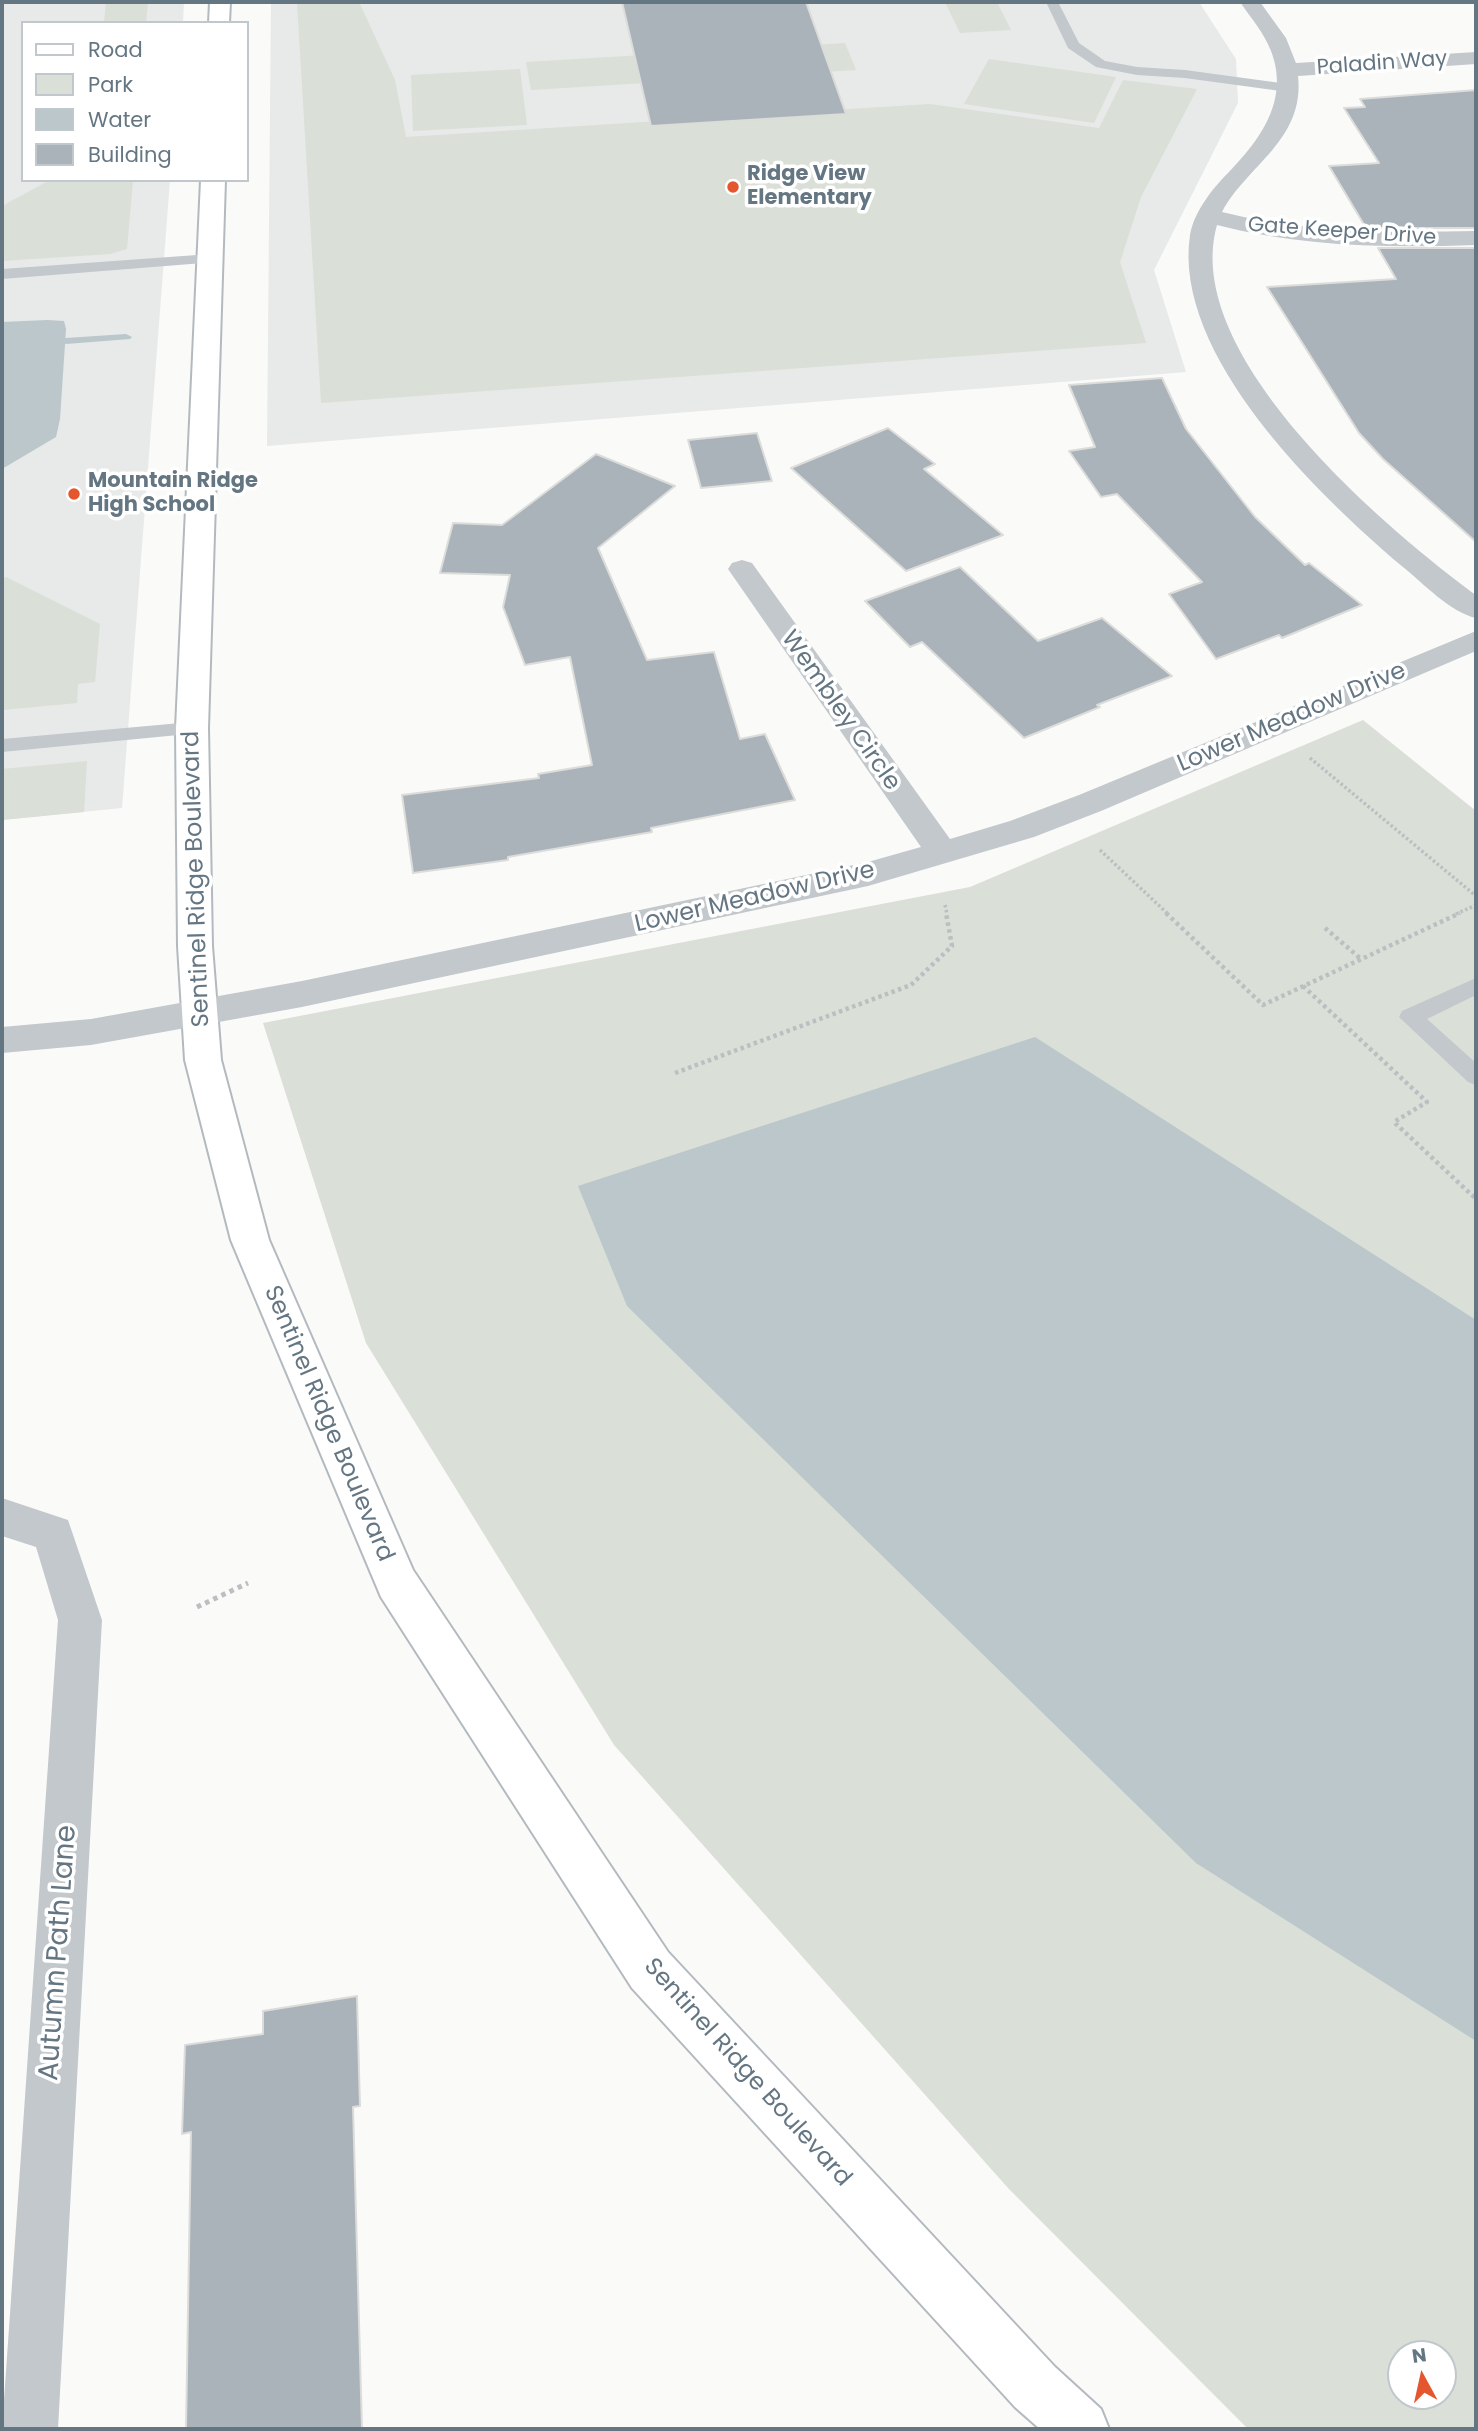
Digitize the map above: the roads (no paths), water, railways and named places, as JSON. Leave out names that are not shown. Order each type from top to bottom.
[{"type":"main road","points":[[219,21],[220,2]]},
{"type":"main road","name":"Sentinel Ridge Boulevard","points":[[213,182],[192,728],[195,946],[203,1060],[250,1240],[397,1583],[650,1970],[1035,2387],[1081,2429]]},
{"type":"street","points":[[1250,2],[1274,36],[1287,79],[1283,114],[1275,132],[1249,165],[1230,181],[1208,216],[1199,255],[1204,299],[1230,355],[1252,390],[1310,464],[1402,554],[1476,609]]},
{"type":"street","name":"Paladin Way","points":[[1287,79],[1476,58]]},
{"type":"street","name":"Gate Keeper Drive","points":[[1208,216],[1238,224],[1322,235],[1375,239],[1476,238]]},
{"type":"street","name":"Wembley Circle","points":[[742,569],[941,851]]},
{"type":"street","name":"Lower Meadow Drive","points":[[2,1040],[91,1032],[302,994],[701,912],[868,874],[1021,829],[1090,803],[1476,640]]},
{"type":"street","name":"Autumn Path Lane","points":[[2,1517],[53,1534],[80,1620],[30,2429]]},
{"type":"lane","points":[[1052,2],[1073,45],[1101,64],[1137,71],[1287,79]]},
{"type":"lane","points":[[2,274],[211,259]]},
{"type":"lane","points":[[2,746],[192,728]]},
{"type":"lane","points":[[1476,986],[1410,1017],[1476,1076]]},
{"type":"water","points":[[64,321],[66,329],[60,419],[56,437],[2,469],[2,322]]},
{"type":"water","points":[[1035,1037],[1476,1320],[1476,2041],[1196,1863],[627,1306],[578,1186]]},
{"type":"waterway","points":[[66,341],[126,337]]},
{"type":"place","name":"Ridge View Elementary","points":[[733,187]]},
{"type":"place","name":"Mountain Ridge High School","points":[[74,494]]}]
